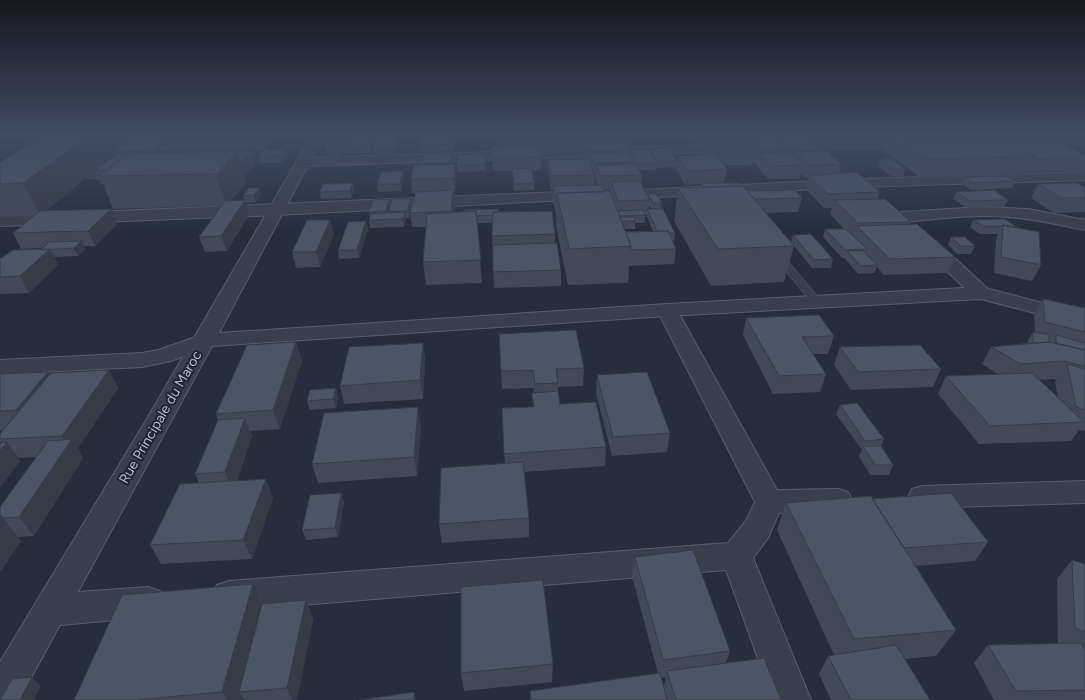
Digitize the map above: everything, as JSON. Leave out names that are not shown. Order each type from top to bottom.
[{"type":"street","name":"Rue Principale du Maroc","points":[[0,697],[148,436],[205,340],[301,168]]},
{"type":"street","points":[[841,168],[890,208],[981,293]]},
{"type":"street","points":[[0,221],[859,184],[1085,176]]},
{"type":"street","points":[[890,208],[1009,212],[1044,216],[1085,225]]},
{"type":"street","points":[[0,367],[142,360],[163,356],[205,340],[666,310],[981,293],[1085,320]]},
{"type":"street","points":[[666,310],[769,502]]},
{"type":"street","points":[[897,498],[1085,492]]},
{"type":"street","points":[[769,502],[865,499]]},
{"type":"street","points":[[50,610],[737,556],[757,529],[769,502]]},
{"type":"street","points":[[737,556],[792,700]]},
{"type":"lane","points":[[66,175],[104,176]]},
{"type":"lane","points":[[769,246],[817,302]]},
{"type":"building","points":[[0,168],[44,168],[23,183],[0,184]]},
{"type":"building","points":[[99,168],[110,168],[107,170],[95,171]]},
{"type":"building","points":[[110,168],[222,168],[216,174],[99,176]]},
{"type":"building","points":[[413,168],[455,168],[454,178],[411,179]]},
{"type":"building","points":[[531,168],[534,183],[514,184],[512,169]]},
{"type":"building","points":[[549,168],[592,168],[594,175],[551,176]]},
{"type":"building","points":[[597,168],[638,168],[642,175],[600,176]]},
{"type":"building","points":[[685,168],[726,168],[727,169],[687,171]]},
{"type":"building","points":[[892,168],[905,169],[894,169]]},
{"type":"building","points":[[403,171],[400,184],[377,184],[381,172]]},
{"type":"building","points":[[856,172],[880,192],[828,194],[809,176]]},
{"type":"building","points":[[1006,176],[1015,181],[974,183],[965,177]]},
{"type":"building","points":[[640,181],[650,200],[618,201],[611,182]]},
{"type":"building","points":[[353,183],[350,191],[320,192],[323,184]]},
{"type":"building","points":[[701,183],[741,183],[748,191],[795,190],[802,198],[754,199],[743,186],[704,187]]},
{"type":"building","points":[[1077,183],[1085,188],[1085,198],[1062,198],[1038,184]]},
{"type":"building","points":[[602,185],[604,192],[557,193],[556,201],[553,186]]},
{"type":"building","points":[[743,186],[794,246],[718,249],[678,188]]},
{"type":"building","points":[[249,188],[259,188],[254,195],[243,196]]},
{"type":"building","points":[[453,190],[451,211],[410,213],[416,192]]},
{"type":"building","points":[[994,190],[1008,200],[970,201],[956,192]]},
{"type":"building","points":[[610,191],[631,246],[569,249],[557,193]]},
{"type":"building","points":[[648,194],[657,194],[662,203],[653,203]]},
{"type":"building","points":[[410,198],[408,211],[389,211],[392,199]]},
{"type":"building","points":[[389,199],[386,211],[369,212],[373,200]]},
{"type":"building","points":[[885,199],[911,222],[858,223],[834,200]]},
{"type":"building","points":[[245,200],[221,236],[199,237],[225,201]]},
{"type":"building","points":[[111,209],[88,231],[13,233],[40,211]]},
{"type":"building","points":[[498,209],[498,212],[493,212],[493,215],[476,216],[476,211],[463,212],[464,210]]},
{"type":"building","points":[[647,209],[663,209],[675,233],[669,233],[668,231],[657,231]]},
{"type":"building","points":[[643,210],[645,215],[620,216],[618,211]]},
{"type":"building","points":[[476,211],[481,260],[423,262],[427,214]]},
{"type":"building","points":[[552,211],[555,234],[492,236],[493,212]]},
{"type":"building","points":[[405,212],[403,219],[369,220],[371,214]]},
{"type":"building","points":[[620,217],[634,217],[635,221],[621,221]]},
{"type":"building","points":[[1005,219],[1018,228],[1003,225],[1002,227],[983,226],[973,220]]},
{"type":"building","points":[[307,220],[330,220],[316,252],[292,252]]},
{"type":"building","points":[[366,221],[357,250],[338,250],[348,222]]},
{"type":"building","points":[[917,224],[955,257],[890,259],[857,226]]},
{"type":"building","points":[[1003,225],[1039,232],[1041,265],[1001,257]]},
{"type":"building","points":[[825,229],[846,229],[867,249],[845,250]]},
{"type":"building","points":[[668,231],[676,249],[631,250],[626,232]]},
{"type":"building","points":[[811,234],[833,259],[814,260],[793,235]]},
{"type":"building","points":[[951,237],[965,237],[975,246],[961,246]]},
{"type":"building","points":[[82,241],[74,248],[41,250],[49,242]]},
{"type":"building","points":[[557,243],[561,270],[493,272],[493,245]]},
{"type":"building","points":[[50,249],[20,276],[0,277],[0,259],[13,250]]},
{"type":"building","points":[[847,251],[863,251],[877,265],[861,266]]},
{"type":"building","points":[[1043,299],[1085,308],[1085,332],[1045,322]]},
{"type":"building","points":[[819,315],[834,336],[802,337],[826,374],[779,376],[746,318]]},
{"type":"building","points":[[576,330],[584,368],[556,369],[558,383],[535,384],[533,370],[501,371],[499,334]]},
{"type":"building","points":[[1033,332],[1049,335],[1049,342],[1033,342]]},
{"type":"building","points":[[1056,335],[1085,343],[1085,350],[1056,343]]},
{"type":"building","points":[[296,342],[273,410],[216,414],[247,345]]},
{"type":"building","points":[[1049,342],[1085,350],[1085,366],[1063,361],[1021,364],[991,347]]},
{"type":"building","points":[[423,343],[420,380],[340,386],[349,347]]},
{"type":"building","points":[[920,345],[941,369],[858,372],[840,347]]},
{"type":"building","points":[[1067,364],[1085,369],[1085,410],[1076,407]]},
{"type":"building","points":[[109,370],[62,436],[0,439],[0,434],[51,373]]},
{"type":"building","points":[[48,372],[16,410],[0,411],[0,374]]},
{"type":"building","points":[[647,372],[670,433],[613,437],[597,375]]},
{"type":"building","points":[[1032,373],[1084,422],[990,426],[946,376]]},
{"type":"building","points":[[336,388],[333,399],[307,401],[310,390]]},
{"type":"building","points":[[558,391],[560,404],[596,402],[606,447],[504,454],[502,408],[534,407],[532,393]]},
{"type":"building","points":[[857,403],[884,439],[865,441],[840,405]]},
{"type":"building","points":[[418,407],[414,457],[312,464],[324,413]]},
{"type":"building","points":[[245,418],[225,472],[195,474],[218,420]]},
{"type":"building","points":[[72,439],[19,517],[3,518],[0,514],[0,507],[48,441]]},
{"type":"building","points":[[7,442],[0,451],[0,443]]},
{"type":"building","points":[[863,446],[881,446],[893,465],[875,465]]},
{"type":"building","points":[[523,462],[529,518],[439,524],[441,468]]},
{"type":"building","points":[[266,479],[243,540],[150,545],[180,484]]},
{"type":"building","points":[[341,493],[335,528],[302,530],[310,495]]},
{"type":"building","points":[[951,493],[988,542],[904,548],[872,499]]},
{"type":"building","points":[[871,496],[956,630],[854,639],[786,503]]},
{"type":"building","points":[[693,550],[730,651],[663,660],[635,557]]},
{"type":"building","points":[[1072,560],[1085,564],[1085,632],[1075,628]]},
{"type":"building","points":[[543,580],[553,664],[461,673],[461,587]]},
{"type":"building","points":[[253,584],[222,692],[137,700],[74,700],[122,595]]},
{"type":"building","points":[[306,600],[287,688],[239,692],[262,604]]},
{"type":"building","points":[[1081,643],[1085,650],[1085,690],[1016,691],[988,645]]},
{"type":"building","points":[[896,645],[930,700],[851,700],[828,656]]},
{"type":"building","points":[[764,658],[781,700],[676,700],[667,671]]},
{"type":"building","points":[[660,673],[667,700],[531,700],[530,691]]},
{"type":"building","points":[[32,677],[20,700],[0,700],[12,679]]},
{"type":"building","points":[[414,692],[414,700],[359,700]]}]
